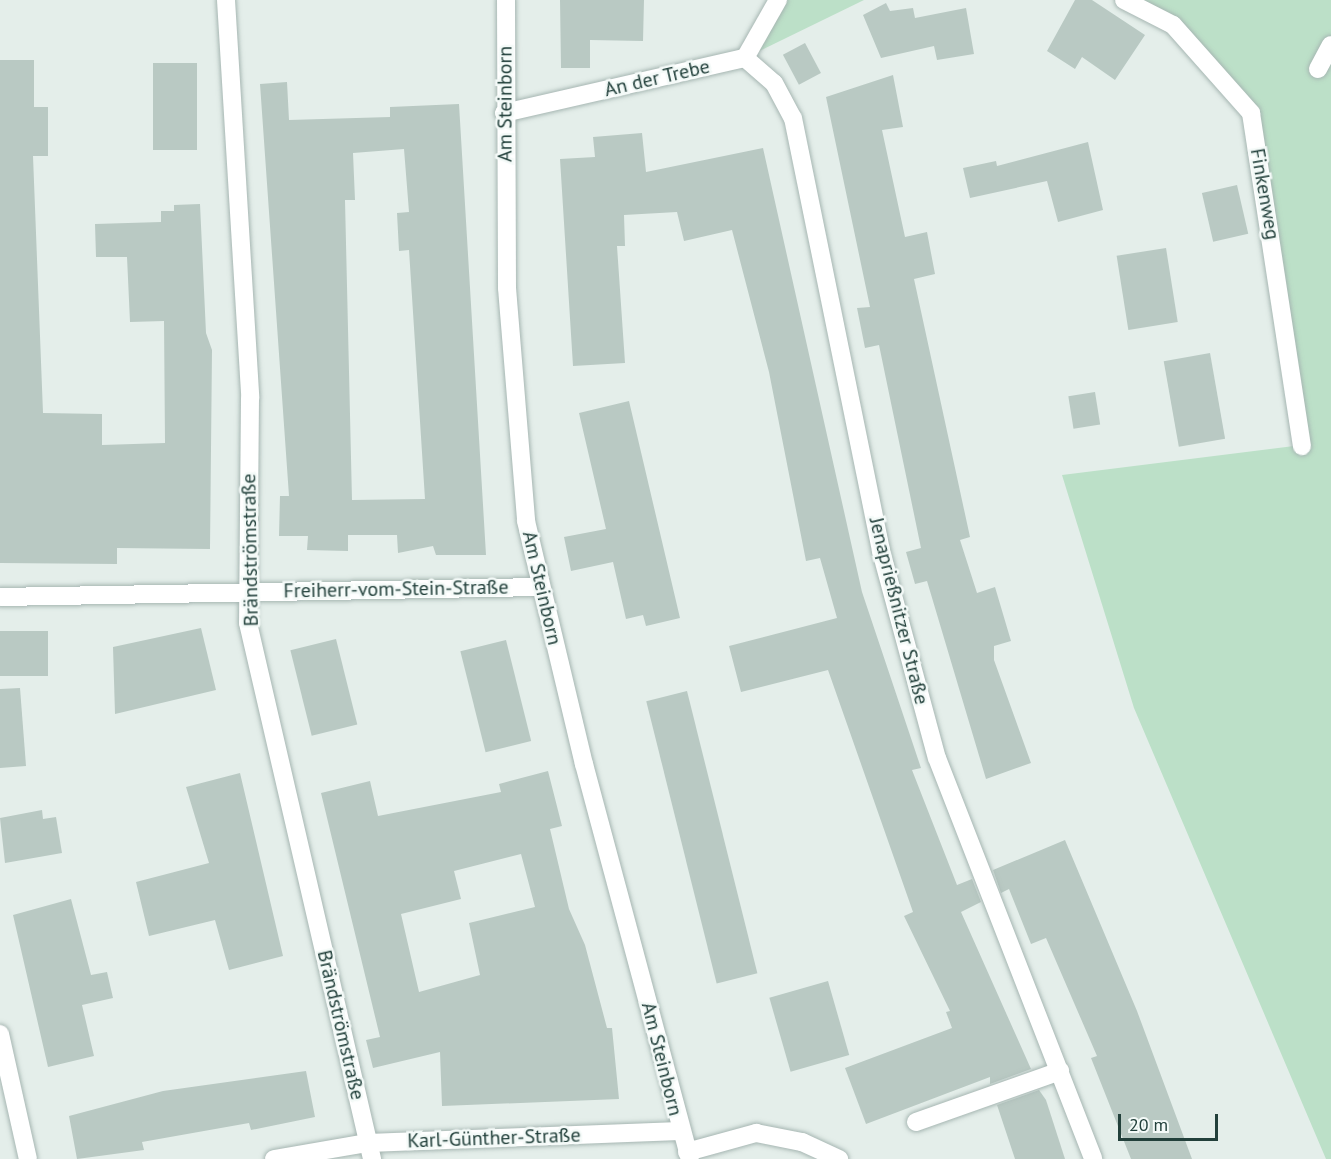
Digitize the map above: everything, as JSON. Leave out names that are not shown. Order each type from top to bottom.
[{"type":"street","name":"Brändströmstraße","points":[[226,0],[250,398],[248,623],[370,1151]]},
{"type":"street","name":"Am Steinborn","points":[[506,0],[504,113],[511,378],[526,521],[680,1131],[689,1156]]},
{"type":"street","points":[[746,58],[778,0]]},
{"type":"street","name":"Finkenweg","points":[[1124,0],[1173,25],[1251,113],[1302,446]]},
{"type":"street","points":[[1318,69],[1331,45]]},
{"type":"street","name":"An der Trebe","points":[[504,113],[746,58]]},
{"type":"street","name":"Jenaprießnitzer Straße","points":[[746,58],[774,82],[793,118],[881,551],[937,758],[1093,1159]]},
{"type":"street","name":"Freiherr-vom-Stein-Straße","points":[[0,597],[247,590],[541,587]]},
{"type":"street","points":[[0,1034],[27,1159]]},
{"type":"street","points":[[916,1122],[1060,1071]]},
{"type":"street","name":"Karl-Günther-Straße","points":[[274,1159],[680,1131]]},
{"type":"street","points":[[689,1156],[756,1133],[802,1142],[839,1159]]},
{"type":"green space","points":[[778,0],[864,0],[745,58]]},
{"type":"green space","points":[[1124,0],[1331,0],[1331,1159],[1326,1159],[1134,708],[1062,475],[1302,445],[1251,113],[1173,25]]},
{"type":"building","points":[[560,0],[644,0],[643,41],[590,40],[590,68],[561,68]]},
{"type":"building","points":[[1075,0],[1092,0],[1145,35],[1115,80],[1082,57],[1075,69],[1047,51]]},
{"type":"building","points":[[886,3],[890,11],[913,8],[915,18],[966,8],[974,54],[937,60],[934,46],[881,58],[863,15]]},
{"type":"building","points":[[805,43],[821,73],[799,85],[783,55]]},
{"type":"building","points":[[0,60],[34,60],[34,107],[48,107],[48,156],[33,156],[43,413],[102,414],[102,445],[165,443],[164,321],[130,322],[127,257],[96,257],[95,224],[161,222],[161,211],[174,211],[174,205],[200,204],[206,333],[212,350],[210,549],[117,548],[117,564],[0,563]]},
{"type":"building","points":[[153,63],[197,63],[197,150],[153,150]]},
{"type":"building","points":[[893,75],[903,127],[882,130],[905,237],[927,232],[935,274],[914,279],[970,537],[960,540],[977,593],[995,587],[1011,641],[994,646],[994,660],[1031,763],[986,779],[927,581],[915,584],[906,552],[921,548],[879,345],[865,348],[857,308],[870,307],[826,97]]},
{"type":"building","points":[[287,82],[289,120],[390,117],[390,107],[459,104],[486,555],[436,555],[433,546],[398,553],[397,535],[348,535],[348,551],[307,550],[308,536],[279,536],[280,496],[289,496],[260,84]],"holes":[[[404,149],[409,212],[397,213],[399,251],[409,250],[425,499],[352,500],[345,200],[355,200],[353,153]]]},
{"type":"building","points":[[642,133],[646,172],[763,148],[862,592],[921,768],[912,770],[957,885],[972,879],[981,902],[961,912],[1031,1069],[990,1084],[990,1077],[866,1124],[845,1068],[952,1028],[946,1012],[950,1011],[904,916],[913,912],[828,670],[741,692],[729,646],[837,618],[820,558],[806,561],[769,372],[732,230],[684,241],[677,212],[624,215],[625,246],[617,246],[625,363],[573,366],[560,159],[595,157],[593,137]]},
{"type":"building","points":[[1088,142],[1103,210],[1058,222],[1047,181],[970,198],[963,168],[996,161],[997,166]]},
{"type":"building","points":[[1237,185],[1248,234],[1213,242],[1202,193]]},
{"type":"building","points":[[1166,248],[1178,322],[1128,330],[1117,256]]},
{"type":"building","points":[[1210,353],[1225,439],[1179,447],[1164,361]]},
{"type":"building","points":[[1095,392],[1100,425],[1073,429],[1068,396]]},
{"type":"building","points":[[629,401],[680,618],[646,626],[643,615],[626,619],[613,562],[571,571],[564,537],[606,529],[579,413]]},
{"type":"building","points":[[201,628],[216,690],[115,714],[113,647]]},
{"type":"building","points":[[0,631],[48,631],[48,676],[0,676]]},
{"type":"building","points":[[336,639],[357,724],[312,736],[290,650]]},
{"type":"building","points":[[506,640],[531,741],[486,752],[460,651]]},
{"type":"building","points":[[20,688],[26,766],[0,768],[0,689]]},
{"type":"building","points":[[687,691],[757,973],[717,984],[646,701]]},
{"type":"building","points":[[548,771],[562,826],[550,829],[569,909],[585,945],[607,1028],[612,1028],[619,1099],[442,1106],[440,1052],[373,1068],[366,1040],[380,1037],[321,793],[370,781],[378,816],[501,792],[499,784]],"holes":[[[521,854],[535,907],[469,923],[480,975],[419,992],[401,914],[461,899],[454,871]]]},
{"type":"building","points":[[240,773],[283,956],[229,970],[215,920],[149,936],[136,882],[209,863],[186,787]]},
{"type":"building","points":[[42,810],[43,819],[56,817],[62,853],[5,863],[0,818]]},
{"type":"building","points":[[1065,840],[1137,1011],[1192,1159],[1131,1159],[1091,1058],[1097,1056],[1046,938],[1031,944],[1009,889],[1001,893],[993,870]]},
{"type":"building","points":[[71,899],[91,975],[107,972],[113,998],[82,1005],[94,1056],[48,1067],[13,915]]},
{"type":"building","points":[[828,981],[849,1055],[791,1072],[769,998]]},
{"type":"building","points":[[306,1071],[315,1117],[251,1130],[249,1123],[142,1142],[144,1150],[77,1159],[69,1116],[163,1091]]},
{"type":"building","points":[[1039,1090],[1046,1100],[1065,1159],[1015,1159],[997,1105]]}]
